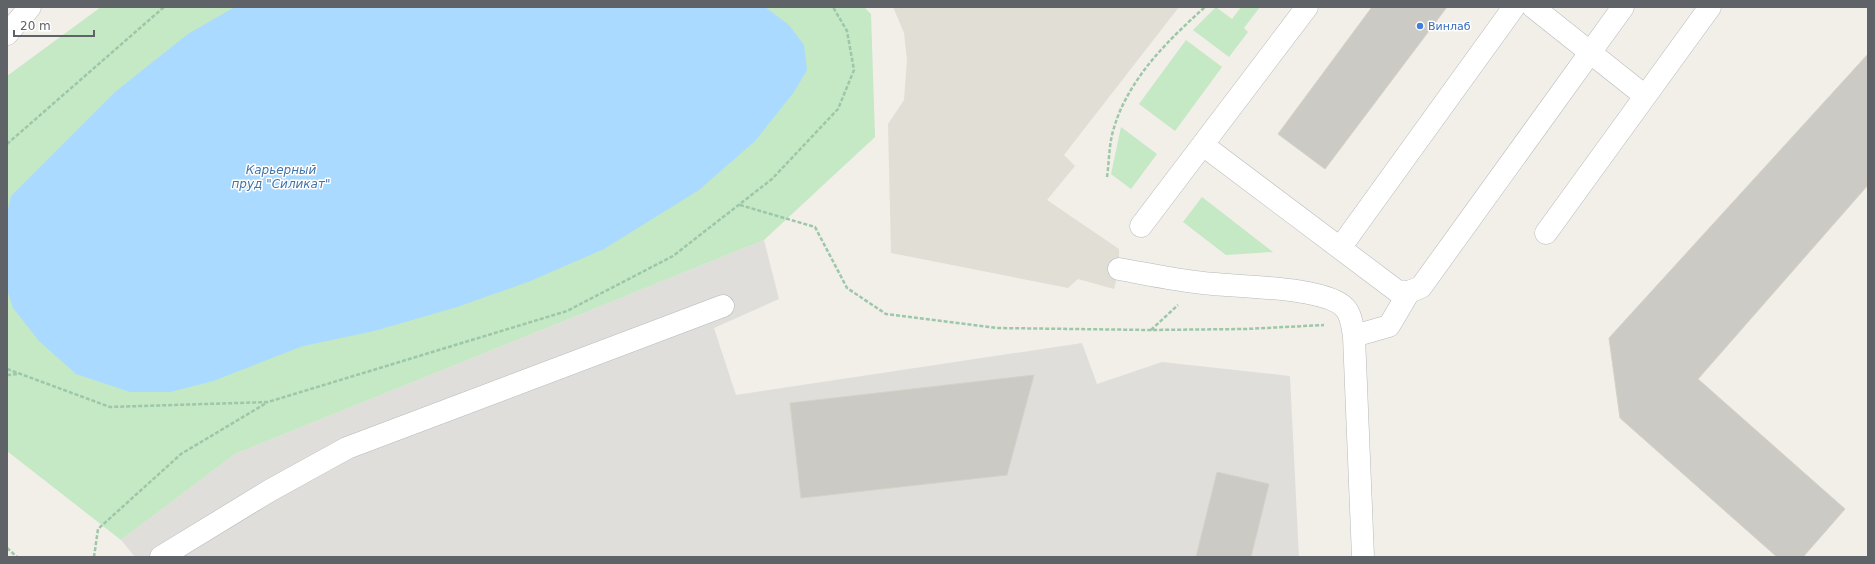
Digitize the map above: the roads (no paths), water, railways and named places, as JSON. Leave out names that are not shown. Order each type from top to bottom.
[{"type":"street","points":[[7,34],[30,7]]},
{"type":"street","points":[[1141,226],[1307,7]]},
{"type":"street","points":[[1340,248],[1514,7]]},
{"type":"street","points":[[1533,7],[1645,96]]},
{"type":"street","points":[[1203,145],[1397,291],[1409,292],[1421,287],[1623,7]]},
{"type":"street","points":[[1546,233],[1710,7]]},
{"type":"street","points":[[1119,270],[1202,283],[1297,291],[1327,298],[1344,307],[1351,318],[1353,330],[1362,557]]},
{"type":"street","points":[[1353,330],[1390,326],[1409,292]]},
{"type":"street","points":[[161,557],[269,491],[347,448],[723,306]]},
{"type":"water","name":"Карьерный пруд \"Силикат\"","points":[[235,7],[765,7],[789,25],[804,45],[807,70],[794,92],[755,141],[699,190],[604,249],[528,282],[457,307],[374,331],[303,346],[213,381],[170,392],[130,392],[76,374],[39,341],[13,308],[7,289],[7,213],[11,196],[115,92],[188,34]]},
{"type":"place","name":"Винлаб","points":[[1420,26]]}]
